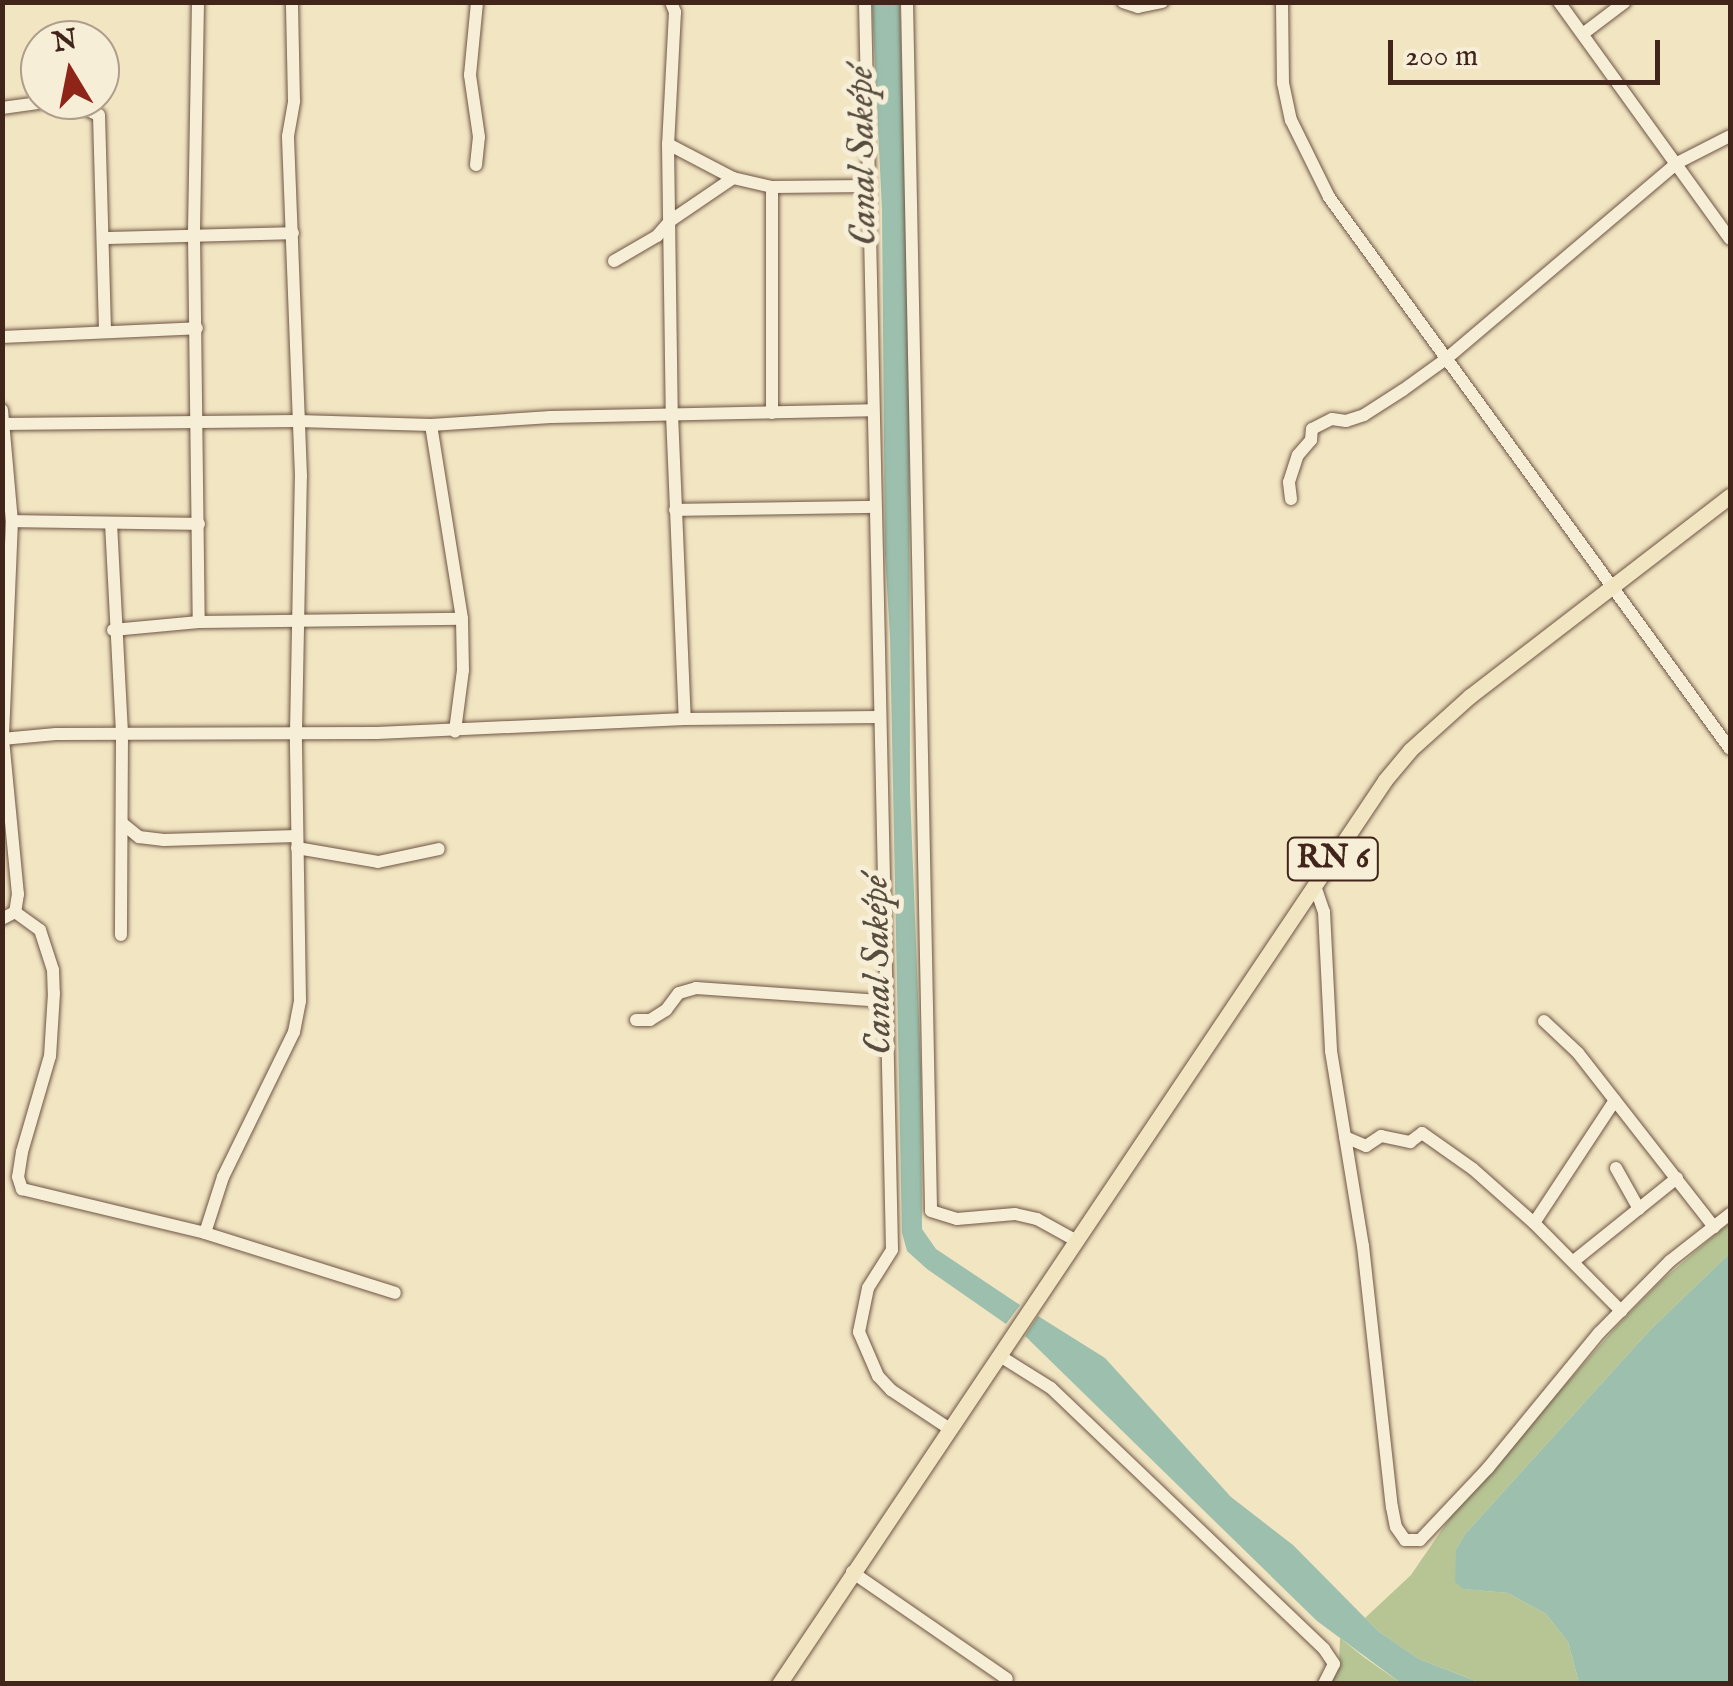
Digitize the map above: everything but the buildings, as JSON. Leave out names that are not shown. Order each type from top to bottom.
[{"type":"main road","name":"RN 6","points":[[779,1684],[1410,750],[1470,696],[1730,496]]},
{"type":"street","points":[[198,2],[194,235],[200,622]]},
{"type":"street","points":[[205,1233],[222,1177],[294,1032],[302,952],[296,732],[298,421],[288,136],[294,101],[292,2]]},
{"type":"street","points":[[476,165],[479,136],[470,75],[478,2]]},
{"type":"street","points":[[672,2],[675,12],[668,144],[672,414],[685,719]]},
{"type":"street","points":[[865,2],[892,1250],[868,1288],[859,1332],[878,1376],[891,1390],[950,1429]]},
{"type":"street","points":[[908,2],[931,1211],[956,1220],[992,1214],[1037,1219],[1077,1241]]},
{"type":"street","points":[[1122,2],[1138,7],[1162,2]]},
{"type":"street","points":[[1282,2],[1283,83],[1290,120],[1329,197],[1730,749]]},
{"type":"street","points":[[1559,2],[1730,239]]},
{"type":"street","points":[[1584,33],[1626,2]]},
{"type":"street","points":[[2,108],[45,102],[75,104],[99,115],[105,330]]},
{"type":"street","points":[[1291,498],[1290,482],[1298,454],[1312,440],[1312,429],[1332,420],[1346,421],[1364,415],[1446,359],[1676,164],[1730,136]]},
{"type":"street","points":[[668,144],[733,178],[772,187],[870,186]]},
{"type":"street","points":[[614,261],[657,236],[670,221],[733,178]]},
{"type":"street","points":[[772,187],[772,412]]},
{"type":"street","points":[[105,238],[293,233]]},
{"type":"street","points":[[2,337],[197,328]]},
{"type":"street","points":[[396,1293],[205,1233],[19,1185],[33,1102],[50,1056],[54,992],[53,970],[40,930],[9,916],[3,739],[12,521],[4,419],[432,425],[872,410]]},
{"type":"street","points":[[432,425],[462,619],[463,670],[455,731]]},
{"type":"street","points":[[675,510],[874,507]]},
{"type":"street","points":[[12,521],[198,524]]},
{"type":"street","points":[[111,523],[113,630],[122,734],[121,935]]},
{"type":"street","points":[[113,630],[200,622],[462,619]]},
{"type":"street","points":[[3,739],[455,731],[685,719],[878,717]]},
{"type":"street","points":[[123,824],[139,837],[297,842],[378,862],[440,849]]},
{"type":"street","points":[[1315,886],[1324,912],[1330,1051],[1363,1246],[1392,1507],[1396,1527],[1405,1540],[1420,1540],[1621,1311],[1670,1261],[1730,1214]]},
{"type":"street","points":[[636,1020],[650,1020],[666,1010],[678,992],[696,988],[884,1002]]},
{"type":"street","points":[[1544,1021],[1578,1053],[1714,1227]]},
{"type":"street","points":[[1534,1223],[1615,1100]]},
{"type":"street","points":[[1345,1137],[1366,1146],[1381,1136],[1410,1142],[1422,1133],[1473,1169],[1534,1223],[1575,1260],[1621,1311]]},
{"type":"street","points":[[1616,1168],[1639,1209]]},
{"type":"street","points":[[1575,1260],[1676,1178]]},
{"type":"street","points":[[1003,1352],[1052,1388],[1324,1649],[1334,1664],[1324,1684]]},
{"type":"street","points":[[852,1572],[1007,1679]]},
{"type":"shaded area","points":[[872,3],[900,3],[909,349],[910,792],[921,1070],[922,1229],[936,1249],[1020,1305],[1006,1324],[927,1269],[907,1251],[902,1233],[885,554],[882,210]]},
{"type":"shaded area","points":[[1730,1222],[1730,1253],[1650,1330],[1465,1534],[1456,1549],[1464,1589],[1508,1593],[1546,1614],[1568,1642],[1579,1683],[1481,1683],[1419,1659],[1378,1631],[1365,1618],[1411,1575],[1456,1509],[1617,1326],[1661,1281]]},
{"type":"shaded area","points":[[1730,1253],[1730,1683],[1579,1683],[1568,1642],[1546,1614],[1508,1593],[1463,1589],[1455,1582],[1456,1549],[1465,1534],[1650,1330]]},
{"type":"shaded area","points":[[1038,1316],[1105,1358],[1231,1497],[1293,1545],[1378,1631],[1419,1659],[1481,1683],[1401,1683],[1317,1621],[1025,1336]]},
{"type":"shaded area","points":[[1340,1638],[1401,1683],[1329,1684],[1339,1664]]},
{"type":"water label","name":"Canal Saképé","points":[[864,156]]},
{"type":"water label","name":"Canal Saképé","points":[[879,965]]}]
